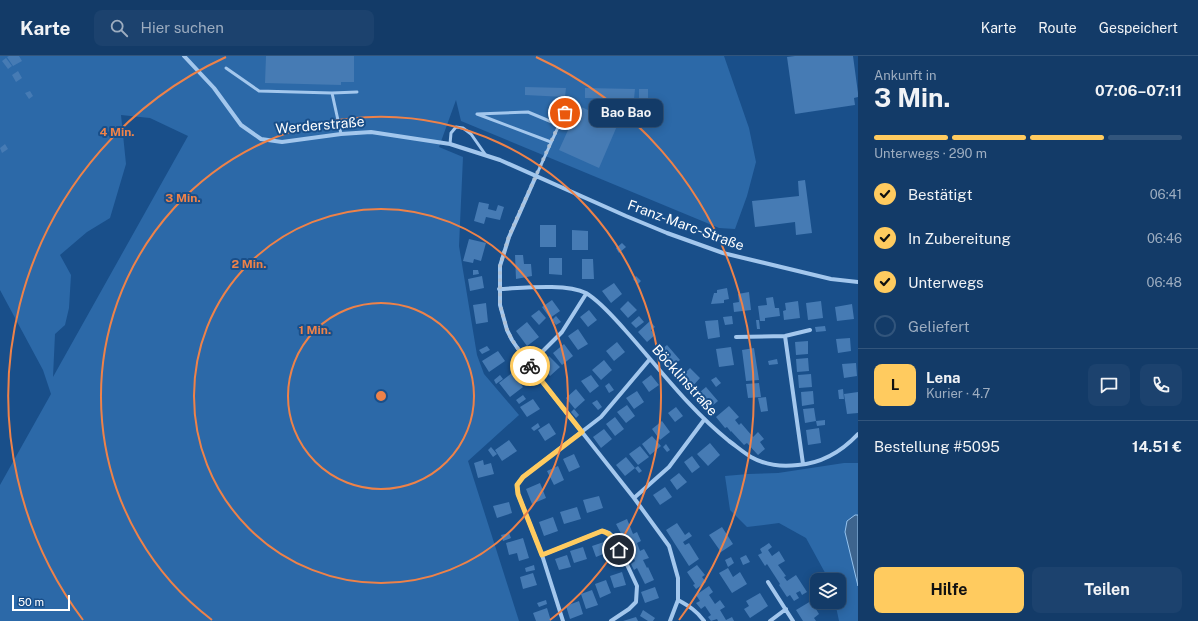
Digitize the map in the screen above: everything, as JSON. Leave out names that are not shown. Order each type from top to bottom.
[{"type":"street","name":"Werderstraße","points":[[184,56],[214,88],[241,125],[261,139],[282,142],[342,134],[371,132],[450,144],[485,154],[536,176]]},
{"type":"street","name":"Franz-Marc-Straße","points":[[536,176],[667,233],[723,253],[831,279],[858,282]]},
{"type":"street","points":[[536,176],[507,244],[500,266],[500,305],[507,330],[529,365],[634,498],[669,546],[678,578],[678,600],[670,621]]},
{"type":"street","name":"Böcklinstraße","points":[[499,289],[567,288],[586,294],[605,309],[704,420],[751,457],[769,464],[787,466],[803,464],[820,460],[833,454],[847,446],[858,434]]},
{"type":"street","points":[[529,365],[562,332],[586,294]]},
{"type":"street","points":[[736,337],[785,336],[810,330]]},
{"type":"street","points":[[785,336],[803,464]]},
{"type":"street","points":[[563,621],[542,555],[518,494],[517,485],[523,477],[601,418],[650,359]]},
{"type":"street","points":[[634,498],[669,467],[704,420]]},
{"type":"street","points":[[542,555],[602,531],[609,533],[615,539],[637,586],[636,602],[629,609],[611,621]]},
{"type":"street","points":[[768,582],[793,621]]},
{"type":"street","points":[[678,600],[698,613],[704,621]]},
{"type":"street","points":[[770,621],[786,609]]},
{"type":"lane","points":[[226,68],[259,91],[332,94],[357,92]]},
{"type":"lane","points":[[332,94],[342,134]]},
{"type":"lane","points":[[536,176],[559,124],[572,101]]},
{"type":"lane","points":[[551,142],[477,114],[528,112],[559,124]]},
{"type":"lane","points":[[450,144],[451,133],[453,130],[456,127],[463,128],[471,134],[485,154]]},
{"type":"shaded area","points":[[0,56],[724,56],[749,128],[756,162],[747,196],[735,229],[719,228],[461,121],[456,100],[439,147],[463,157],[459,246],[477,355],[484,374],[519,415],[468,461],[519,621],[0,621],[0,485],[51,394],[43,370],[0,290]],"holes":[[[121,115],[150,118],[188,136],[53,377],[55,334],[65,325],[69,308],[71,275],[60,255],[87,232],[110,218],[126,164]]]},
{"type":"shaded area","points":[[844,463],[858,463],[858,621],[839,621],[836,609],[846,609],[846,573],[825,573],[806,538],[779,523],[747,527],[730,510],[725,476],[778,473]]},
{"type":"shaded area","points":[[855,515],[858,515],[858,586],[845,532],[847,521]]},
{"type":"building","points":[[19,56],[22,61],[13,66],[7,57]]},
{"type":"building","points":[[266,56],[354,56],[354,82],[341,82],[341,85],[265,83]]},
{"type":"building","points":[[853,56],[858,93],[858,97],[854,98],[855,105],[795,114],[787,57]]},
{"type":"building","points":[[6,58],[12,66],[8,69],[2,61]]},
{"type":"building","points":[[18,71],[22,78],[16,82],[12,75]]},
{"type":"building","points":[[525,87],[566,88],[565,97],[525,95]]},
{"type":"building","points":[[585,88],[635,89],[634,99],[585,98]]},
{"type":"building","points":[[639,89],[648,89],[648,98],[639,98]]},
{"type":"building","points":[[30,91],[33,96],[29,99],[25,93]]},
{"type":"building","points":[[602,103],[623,112],[599,168],[559,150],[579,106],[597,114]]},
{"type":"building","points":[[5,144],[8,149],[2,153],[0,148]]},
{"type":"building","points":[[805,180],[812,233],[796,235],[795,222],[755,227],[752,201],[799,196],[798,181]]},
{"type":"building","points":[[479,202],[489,204],[488,209],[496,211],[498,205],[504,207],[500,220],[486,217],[484,224],[474,221]]},
{"type":"building","points":[[540,225],[556,225],[556,247],[540,247]]},
{"type":"building","points":[[572,230],[588,231],[588,250],[572,250]]},
{"type":"building","points":[[469,239],[486,243],[481,261],[474,259],[473,263],[463,261]]},
{"type":"building","points":[[622,243],[626,247],[619,253],[616,248]]},
{"type":"building","points":[[515,255],[523,255],[524,264],[531,264],[532,276],[516,279]]},
{"type":"building","points":[[549,258],[562,258],[562,275],[549,274]]},
{"type":"building","points":[[582,259],[593,259],[594,279],[582,279]]},
{"type":"building","points":[[473,270],[478,270],[479,274],[473,275]]},
{"type":"building","points":[[482,276],[484,288],[470,291],[468,279]]},
{"type":"building","points":[[636,276],[641,281],[638,284],[633,279]]},
{"type":"building","points":[[614,283],[622,294],[611,303],[602,291]]},
{"type":"building","points":[[727,288],[729,299],[724,300],[724,303],[711,304],[714,293],[717,293],[717,290]]},
{"type":"building","points":[[749,292],[751,310],[734,312],[733,303],[739,302],[738,294]]},
{"type":"building","points":[[773,297],[775,308],[779,308],[780,316],[765,318],[765,321],[760,321],[758,306],[767,305],[766,298]]},
{"type":"building","points":[[552,300],[560,311],[550,318],[542,307]]},
{"type":"building","points":[[628,301],[637,310],[628,318],[620,309]]},
{"type":"building","points":[[798,301],[800,318],[784,320],[783,311],[786,310],[785,303]]},
{"type":"building","points":[[821,301],[823,318],[808,320],[806,303]]},
{"type":"building","points":[[486,303],[488,322],[476,324],[473,305]]},
{"type":"building","points":[[852,304],[854,319],[837,321],[835,307]]},
{"type":"building","points":[[539,310],[546,318],[539,325],[531,316]]},
{"type":"building","points":[[589,310],[597,320],[588,327],[580,317]]},
{"type":"building","points":[[556,316],[561,322],[556,325],[552,320]]},
{"type":"building","points":[[639,316],[644,322],[636,328],[631,323]]},
{"type":"building","points":[[732,316],[733,324],[725,325],[723,317]]},
{"type":"building","points":[[718,320],[720,337],[708,339],[705,321]]},
{"type":"building","points":[[756,320],[759,320],[760,329],[757,329]]},
{"type":"building","points":[[650,321],[655,327],[651,330],[655,335],[647,342],[638,332]]},
{"type":"building","points":[[527,322],[539,337],[527,346],[516,331]]},
{"type":"building","points":[[825,326],[826,331],[816,332],[815,327]]},
{"type":"building","points":[[578,329],[588,344],[578,350],[568,336]]},
{"type":"building","points":[[850,338],[851,351],[838,353],[836,339]]},
{"type":"building","points":[[808,341],[808,354],[796,355],[795,342]]},
{"type":"building","points":[[617,342],[625,352],[614,361],[606,351]]},
{"type":"building","points":[[564,344],[573,356],[562,365],[553,353]]},
{"type":"building","points":[[667,345],[680,360],[669,369],[656,354]]},
{"type":"building","points":[[487,346],[490,350],[482,354],[479,350]]},
{"type":"building","points":[[731,347],[734,365],[719,367],[716,349]]},
{"type":"building","points":[[754,348],[759,380],[746,381],[742,350]]},
{"type":"building","points":[[498,351],[505,361],[489,372],[482,361]]},
{"type":"building","points":[[549,356],[560,367],[550,376],[540,365]]},
{"type":"building","points":[[808,358],[809,371],[797,372],[796,359]]},
{"type":"building","points":[[777,359],[778,364],[769,365],[768,361]]},
{"type":"building","points":[[604,360],[612,370],[601,380],[592,370]]},
{"type":"building","points":[[856,363],[857,376],[844,378],[842,364]]},
{"type":"building","points":[[678,368],[683,374],[678,378],[673,373]]},
{"type":"building","points":[[690,368],[700,378],[691,388],[680,378]]},
{"type":"building","points":[[512,373],[523,387],[510,397],[499,383]]},
{"type":"building","points":[[811,374],[812,387],[799,388],[798,375]]},
{"type":"building","points":[[500,375],[503,379],[496,384],[494,380]]},
{"type":"building","points":[[591,375],[599,386],[590,393],[581,381]]},
{"type":"building","points":[[651,375],[659,385],[649,392],[642,382]]},
{"type":"building","points":[[716,377],[721,383],[716,387],[711,380]]},
{"type":"building","points":[[609,383],[614,390],[609,393],[605,386]]},
{"type":"building","points":[[759,383],[761,397],[748,398],[746,384]]},
{"type":"building","points":[[706,387],[718,401],[706,411],[691,393],[696,388],[700,392]]},
{"type":"building","points":[[576,389],[585,400],[575,409],[566,398]]},
{"type":"building","points":[[843,389],[844,399],[839,399],[838,390]]},
{"type":"building","points":[[637,391],[644,402],[634,409],[626,398]]},
{"type":"building","points":[[813,391],[814,404],[802,406],[801,392]]},
{"type":"building","points":[[858,392],[858,413],[847,414],[844,394]]},
{"type":"building","points":[[523,395],[526,399],[519,404],[516,400]]},
{"type":"building","points":[[766,397],[768,411],[761,412],[758,398]]},
{"type":"building","points":[[533,399],[540,409],[527,417],[520,407]]},
{"type":"building","points":[[597,400],[602,407],[598,410],[592,403]]},
{"type":"building","points":[[627,405],[635,416],[626,423],[617,412]]},
{"type":"building","points":[[729,406],[739,417],[735,420],[739,425],[741,423],[753,437],[758,432],[764,439],[760,442],[765,449],[758,455],[747,443],[744,445],[727,427],[725,428],[716,417]]},
{"type":"building","points":[[676,407],[683,416],[675,422],[668,413]]},
{"type":"building","points":[[814,408],[816,421],[805,423],[803,409]]},
{"type":"building","points":[[574,409],[579,415],[576,418],[571,412]]},
{"type":"building","points":[[615,417],[624,429],[615,436],[606,424]]},
{"type":"building","points":[[825,420],[825,425],[817,426],[816,421]]},
{"type":"building","points":[[662,421],[670,432],[660,440],[652,429]]},
{"type":"building","points":[[538,423],[540,427],[534,431],[531,428]]},
{"type":"building","points":[[549,423],[556,434],[545,441],[538,430]]},
{"type":"building","points":[[819,428],[821,443],[808,445],[806,430]]},
{"type":"building","points":[[604,429],[612,439],[601,448],[593,437]]},
{"type":"building","points":[[652,436],[661,446],[650,455],[642,444]]},
{"type":"building","points":[[509,440],[517,451],[502,461],[495,450]]},
{"type":"building","points":[[710,443],[720,455],[708,466],[697,454]]},
{"type":"building","points":[[666,444],[670,450],[667,452],[663,447]]},
{"type":"building","points":[[640,446],[649,457],[638,465],[629,454]]},
{"type":"building","points":[[491,447],[497,454],[493,457],[488,450]]},
{"type":"building","points":[[574,454],[580,467],[569,472],[563,459]]},
{"type":"building","points":[[692,456],[700,467],[692,473],[684,462]]},
{"type":"building","points":[[626,457],[635,468],[625,476],[616,465]]},
{"type":"building","points":[[483,460],[484,465],[491,463],[494,474],[478,478],[474,463]]},
{"type":"building","points":[[558,466],[564,480],[554,485],[547,471]]},
{"type":"building","points":[[638,466],[642,471],[639,473],[635,468]]},
{"type":"building","points":[[679,473],[687,482],[677,490],[670,480]]},
{"type":"building","points":[[540,483],[546,498],[532,504],[526,489]]},
{"type":"building","points":[[665,487],[672,497],[660,505],[653,495]]},
{"type":"building","points":[[599,496],[603,508],[587,513],[583,500]]},
{"type":"building","points":[[509,502],[512,513],[497,518],[493,506]]},
{"type":"building","points":[[577,507],[581,519],[564,524],[560,512]]},
{"type":"building","points":[[553,517],[558,531],[544,536],[539,522]]},
{"type":"building","points":[[627,519],[633,534],[637,532],[641,541],[637,543],[640,551],[644,549],[649,558],[643,560],[654,580],[645,584],[637,568],[634,570],[631,564],[635,561],[631,552],[626,554],[623,547],[627,545],[616,524]]},
{"type":"building","points":[[677,523],[685,535],[689,532],[692,536],[683,542],[685,545],[689,543],[699,559],[689,566],[666,530]]},
{"type":"building","points":[[722,527],[733,544],[721,552],[709,535]]},
{"type":"building","points":[[509,533],[511,538],[503,541],[501,535]]},
{"type":"building","points":[[523,538],[529,558],[519,561],[517,553],[509,555],[506,543]]},
{"type":"building","points":[[604,542],[608,552],[596,557],[592,546]]},
{"type":"building","points":[[769,543],[772,547],[768,550],[772,556],[779,551],[785,561],[778,565],[786,576],[784,577],[787,581],[796,575],[807,592],[802,595],[800,591],[796,593],[799,598],[794,601],[790,595],[787,597],[767,564],[765,566],[758,555],[762,553],[760,549]]},
{"type":"building","points":[[583,547],[587,559],[574,563],[570,551]]},
{"type":"building","points":[[567,555],[571,567],[559,570],[555,559]]},
{"type":"building","points":[[746,555],[750,562],[743,565],[740,558]]},
{"type":"building","points":[[731,557],[734,563],[728,567],[725,560]]},
{"type":"building","points":[[534,565],[535,570],[526,572],[525,568]]},
{"type":"building","points":[[697,565],[705,575],[702,577],[706,582],[696,589],[693,585],[695,584],[687,572]]},
{"type":"building","points":[[728,568],[733,577],[740,572],[747,584],[732,593],[719,573]]},
{"type":"building","points":[[622,572],[626,585],[614,588],[610,576]]},
{"type":"building","points":[[533,573],[537,585],[523,589],[520,577]]},
{"type":"building","points":[[606,580],[611,593],[600,598],[595,584]]},
{"type":"building","points":[[709,586],[713,592],[709,595],[715,604],[720,600],[725,607],[720,610],[726,620],[732,617],[734,621],[718,621],[717,619],[711,621],[708,617],[711,615],[705,606],[701,609],[696,603],[700,601],[696,595]]},
{"type":"building","points":[[655,587],[659,598],[645,603],[641,592]]},
{"type":"building","points":[[592,590],[598,605],[586,609],[581,594]]},
{"type":"building","points":[[760,593],[768,606],[750,618],[744,609],[749,606],[746,601]]},
{"type":"building","points":[[546,600],[547,604],[539,607],[537,603]]},
{"type":"building","points":[[579,601],[583,614],[570,619],[566,606]]},
{"type":"building","points":[[810,602],[810,609],[816,609],[819,614],[814,618],[816,621],[803,621],[796,610]]},
{"type":"building","points":[[547,608],[551,621],[536,621],[533,613]]},
{"type":"building","points":[[643,610],[655,618],[653,621],[648,621],[640,616]]},
{"type":"building","points":[[636,617],[638,621],[623,621]]},
{"type":"way so far","points":[[530,366],[507,330],[500,305],[500,266],[509,236],[565,113]]},
{"type":"place","name":"Bao Bao","points":[[565,113]]},
{"type":"route","points":[[530,366],[582,432],[523,477],[517,485],[518,494],[542,555],[602,531],[609,533],[615,539],[619,550]]}]
